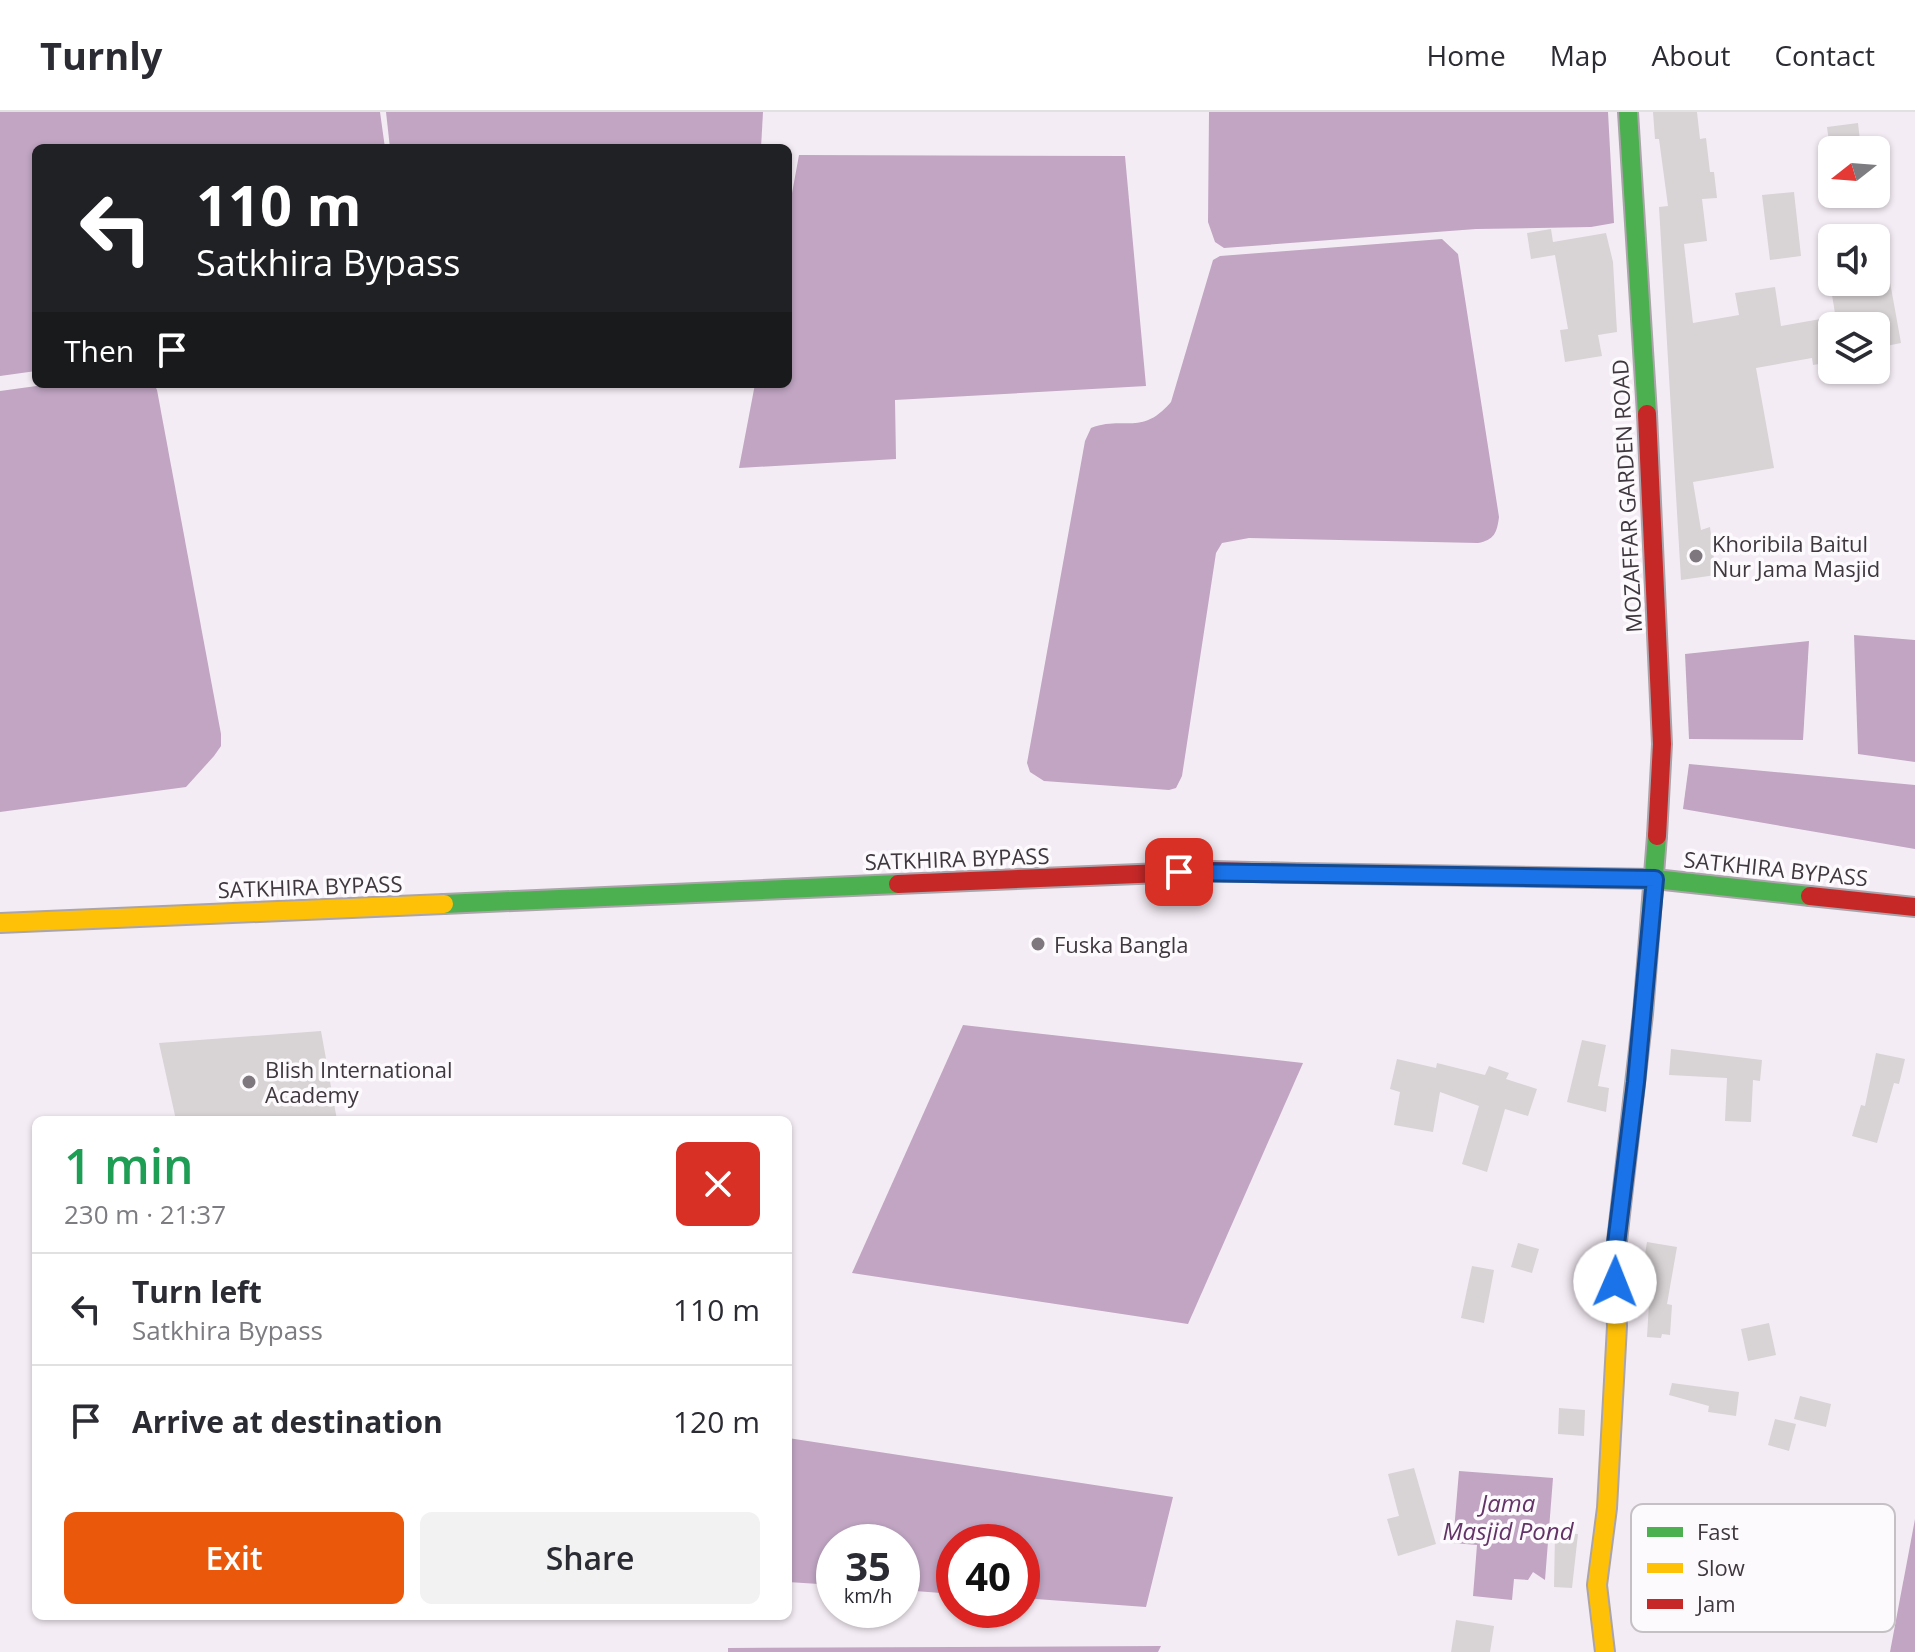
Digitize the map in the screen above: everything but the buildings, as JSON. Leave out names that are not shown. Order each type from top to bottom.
[{"type":"main road","name":"MOZAFFAR GARDEN ROAD","points":[[1605,1652],[1597,1585],[1607,1508],[1617,1326],[1614,1260],[1636,1082],[1655,879],[1662,744],[1649,441],[1628,112]]},
{"type":"main road","name":"SATKHIRA BYPASS","points":[[0,923],[1211,871],[1655,879],[1915,907]]},
{"type":"water","points":[[0,112],[380,112],[384,144],[32,144],[32,372],[0,376]]},
{"type":"water","points":[[386,112],[763,112],[761,144],[390,144]]},
{"type":"water","points":[[1209,112],[1608,112],[1614,223],[1591,227],[1476,229],[1224,248],[1215,242],[1208,222]]},
{"type":"water","points":[[799,155],[1125,156],[1146,386],[895,400],[896,459],[739,468],[754,388],[792,388],[792,193]]},
{"type":"water","points":[[1442,239],[1458,254],[1499,517],[1494,535],[1478,543],[1249,538],[1222,543],[1216,553],[1182,776],[1176,788],[1044,781],[1030,772],[1027,763],[1085,441],[1091,428],[1141,422],[1160,413],[1171,402],[1213,260],[1220,256]]},
{"type":"water","points":[[32,387],[157,390],[221,734],[221,746],[186,787],[0,812],[0,391]]},
{"type":"water","points":[[1854,635],[1915,640],[1915,762],[1858,754]]},
{"type":"water","points":[[1809,641],[1803,740],[1689,739],[1685,654]]},
{"type":"water","points":[[1689,764],[1915,785],[1915,849],[1683,809]]},
{"type":"water","points":[[963,1025],[1303,1063],[1188,1324],[852,1273]]},
{"type":"water","points":[[792,1439],[1173,1497],[1146,1607],[1040,1599],[1040,1524],[936,1524],[936,1593],[920,1591],[920,1524],[816,1524],[816,1584],[792,1582]]},
{"type":"water","name":"Jama Masjid Pond","points":[[1459,1471],[1553,1478],[1545,1580],[1533,1572],[1528,1580],[1514,1579],[1512,1600],[1473,1596],[1477,1545],[1453,1543]]},
{"type":"water","points":[[1915,1519],[1915,1652],[1890,1652]]},
{"type":"water","points":[[1161,1646],[1158,1652],[728,1652],[728,1648]]},
{"type":"traffic: fast","points":[[1628,112],[1647,414]]},
{"type":"traffic: fast","points":[[1614,1267],[1643,1014],[1657,836]]},
{"type":"traffic: fast","points":[[1297,873],[1655,879],[1810,896]]},
{"type":"traffic: fast","points":[[444,904],[898,884]]},
{"type":"traffic: slow","points":[[0,923],[444,904]]},
{"type":"traffic: slow","points":[[1605,1652],[1597,1585],[1607,1508],[1617,1326],[1614,1267]]},
{"type":"traffic: jam","points":[[1647,414],[1662,744],[1657,836]]},
{"type":"traffic: jam","points":[[898,884],[1211,871],[1297,873]]},
{"type":"traffic: jam","points":[[1810,896],[1915,907]]},
{"type":"place","name":"Khoribila Baitul Nur Jama Masjid","points":[[1696,556]]},
{"type":"place","name":"Fuska Bangla","points":[[1038,944]]},
{"type":"place","name":"Blish International Academy","points":[[249,1082]]},
{"type":"route","points":[[1179,872],[1655,879],[1636,1082],[1614,1260],[1615,1282]]}]
